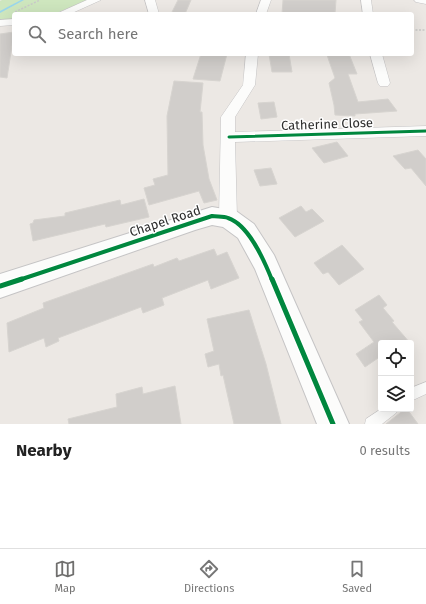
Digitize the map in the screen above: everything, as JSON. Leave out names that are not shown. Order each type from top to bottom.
[{"type":"street","points":[[66,12],[96,0]]},
{"type":"street","points":[[150,0],[153,12]]},
{"type":"street","points":[[261,12],[266,0]]},
{"type":"street","points":[[366,0],[368,12]]},
{"type":"street","points":[[419,0],[426,1]]},
{"type":"street","points":[[0,23],[12,19]]},
{"type":"street","points":[[252,56],[249,85],[228,117],[228,218],[246,231],[265,263],[333,424]]},
{"type":"street","points":[[377,56],[384,83]]},
{"type":"street","name":"Catherine Close","points":[[228,137],[424,133]]},
{"type":"street","name":"Chapel Road","points":[[0,286],[195,221],[212,216],[228,218]]},
{"type":"lane","points":[[414,393],[426,388]]},
{"type":"lane","points":[[370,424],[388,412]]},
{"type":"path","points":[[23,12],[40,0]]},
{"type":"path","points":[[414,30],[426,30]]},
{"type":"green space","points":[[89,0],[59,12],[12,12],[12,20],[0,21],[0,1]]},
{"type":"building","points":[[178,0],[191,0],[186,12],[172,12]]},
{"type":"building","points":[[283,0],[336,0],[335,12],[282,12]]},
{"type":"building","points":[[12,32],[12,45],[7,78],[0,77],[0,34]]},
{"type":"building","points":[[200,56],[226,56],[220,81],[193,79]]},
{"type":"building","points":[[269,56],[289,56],[292,72],[272,72]]},
{"type":"building","points":[[327,56],[350,56],[357,74],[348,74],[358,102],[388,99],[397,111],[355,114],[355,116],[335,115],[329,83],[335,78]]},
{"type":"building","points":[[174,81],[203,83],[200,112],[202,112],[203,145],[209,179],[217,200],[204,203],[199,191],[149,205],[144,188],[155,185],[153,179],[168,175],[167,116]]},
{"type":"building","points":[[274,102],[277,117],[261,119],[258,103]]},
{"type":"building","points":[[337,142],[348,156],[324,163],[312,148]]},
{"type":"building","points":[[418,150],[426,159],[426,186],[411,168],[405,169],[393,156]]},
{"type":"building","points":[[271,168],[277,184],[260,186],[254,170]]},
{"type":"building","points":[[144,199],[149,217],[106,227],[105,224],[33,241],[30,224],[33,223],[34,220],[65,216],[65,213],[120,200],[121,205]]},
{"type":"building","points":[[301,206],[306,212],[312,209],[324,221],[295,237],[279,218]]},
{"type":"building","points":[[342,245],[364,269],[339,285],[328,272],[323,274],[314,263]]},
{"type":"building","points":[[214,249],[217,256],[227,252],[239,278],[211,289],[208,280],[162,298],[164,305],[143,313],[141,307],[58,338],[59,341],[46,347],[44,338],[9,352],[7,323],[44,308],[43,303],[153,264],[154,267],[177,258],[179,261]]},
{"type":"building","points":[[379,295],[387,305],[383,308],[394,321],[392,322],[407,340],[378,340],[378,358],[365,367],[356,354],[374,342],[359,322],[363,320],[355,310]]},
{"type":"building","points":[[249,310],[266,364],[281,424],[234,424],[223,375],[221,376],[219,364],[208,367],[205,354],[214,351],[207,319]]},
{"type":"building","points":[[175,386],[181,424],[69,424],[68,419],[117,407],[116,394],[142,387],[143,394]]},
{"type":"building","points":[[401,412],[409,412],[418,424],[386,424]]},
{"type":"waterway","points":[[0,12],[23,0]]},
{"type":"cycle path","points":[[229,137],[426,131]]},
{"type":"cycle path","points":[[0,286],[195,221],[212,216],[228,218],[246,231],[265,263],[333,424]]}]
